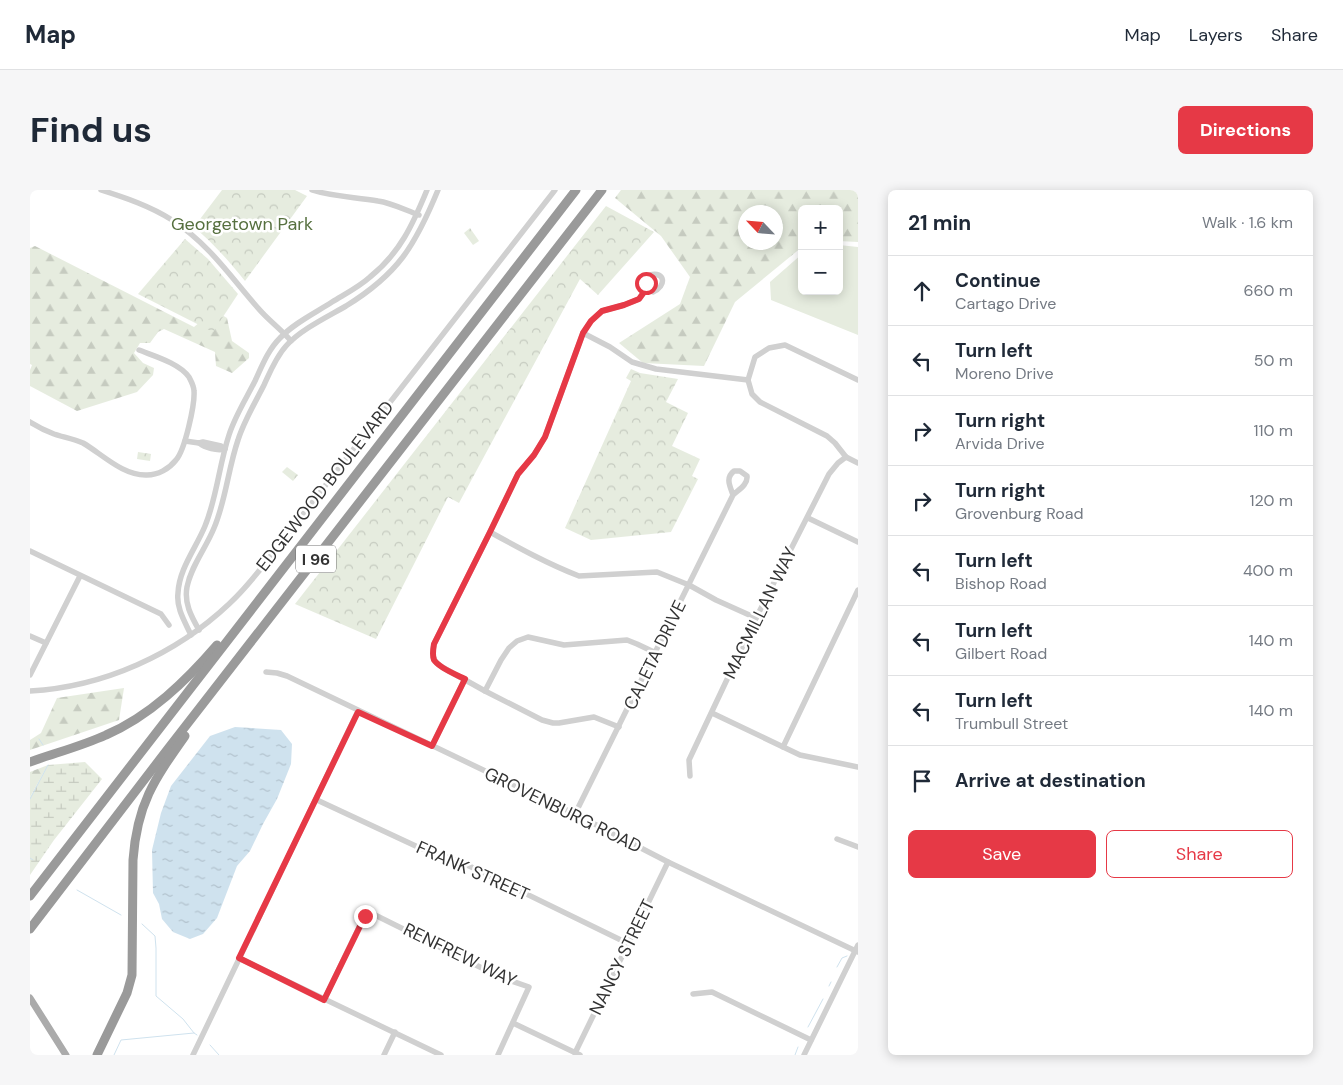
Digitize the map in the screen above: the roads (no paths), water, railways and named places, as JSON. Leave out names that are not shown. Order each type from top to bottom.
[{"type":"highway","name":"I 96","points":[[30,896],[576,190]]},
{"type":"highway","name":"I 96","points":[[30,929],[602,190]]},
{"type":"highway","points":[[30,762],[107,735],[153,708],[167,697],[213,650],[313,530]]},
{"type":"highway","points":[[97,1055],[127,993],[131,980],[134,841],[142,807],[161,770],[214,697],[215,688]]},
{"type":"main road","points":[[30,998],[66,1055]]},
{"type":"street","points":[[101,190],[145,206],[190,233],[214,255],[258,308],[291,340]]},
{"type":"street","points":[[312,190],[380,201],[426,217]]},
{"type":"street","points":[[191,635],[180,613],[177,593],[179,583],[205,526],[232,428],[268,355],[278,340],[300,322],[360,286],[393,255],[417,214],[427,190]]},
{"type":"street","points":[[199,630],[188,606],[186,598],[187,586],[214,529],[234,452],[242,430],[276,360],[291,340],[360,297],[381,281],[400,262],[412,244],[438,190]]},
{"type":"street","name":"EDGEWOOD BOULEVARD","points":[[30,691],[70,686],[104,677],[146,662],[199,630],[229,605],[245,589],[555,190]]},
{"type":"street","points":[[619,728],[594,716],[559,723],[548,722],[535,717],[442,667],[432,654],[434,644],[518,474],[534,455],[545,437],[583,333],[591,321],[602,311],[639,299],[647,288]]},
{"type":"street","points":[[583,333],[610,347],[632,362],[656,369],[748,380]]},
{"type":"street","points":[[858,380],[785,345],[769,348],[755,357],[748,380],[752,394],[760,402],[827,436],[846,457],[858,463]]},
{"type":"street","points":[[30,422],[44,430],[83,443],[108,461],[136,474],[155,474],[163,471],[177,459],[183,448],[194,390],[192,382],[183,370],[139,350]]},
{"type":"street","points":[[185,440],[221,446],[225,449]]},
{"type":"street","name":"MACMILLAN WAY","points":[[690,776],[688,760],[756,618],[829,474],[846,457]]},
{"type":"street","name":"CALETA DRIVE","points":[[575,814],[733,495]]},
{"type":"street","points":[[808,518],[858,542]]},
{"type":"street","points":[[490,532],[529,553],[579,576],[657,572],[689,585],[716,600],[756,618]]},
{"type":"street","points":[[30,551],[161,614],[169,625]]},
{"type":"street","points":[[30,675],[80,576]]},
{"type":"street","points":[[783,747],[858,590]]},
{"type":"street","points":[[30,636],[46,643]]},
{"type":"street","points":[[485,691],[509,648],[517,642],[528,638],[564,645],[627,640],[656,653]]},
{"type":"street","name":"GROVENBURG ROAD","points":[[266,672],[287,676],[358,712],[575,814],[668,862],[857,949]]},
{"type":"street","points":[[432,746],[465,679]]},
{"type":"street","points":[[193,1055],[358,712]]},
{"type":"street","points":[[712,713],[800,755],[858,767]]},
{"type":"street","name":"FRANK STREET","points":[[316,800],[420,848],[461,862],[629,944]]},
{"type":"street","points":[[837,839],[858,847]]},
{"type":"street","name":"NANCY STREET","points":[[578,1054],[668,862]]},
{"type":"street","name":"RENFREW WAY","points":[[324,1000],[362,921],[369,912],[500,977],[529,987],[513,1023]]},
{"type":"street","points":[[804,1055],[857,949]]},
{"type":"street","points":[[239,958],[441,1055]]},
{"type":"street","points":[[693,994],[712,992],[811,1040]]},
{"type":"street","points":[[498,1055],[513,1023],[578,1054]]},
{"type":"street","points":[[384,1055],[395,1032]]},
{"type":"water","points":[[235,727],[281,730],[292,744],[291,764],[277,799],[250,851],[237,866],[217,918],[203,934],[190,939],[173,932],[162,919],[159,904],[153,893],[152,850],[161,813],[171,786],[210,736]]},
{"type":"waterway","points":[[39,739],[43,745]]},
{"type":"waterway","points":[[30,799],[48,765]]},
{"type":"waterway","points":[[77,890],[121,915]]},
{"type":"waterway","points":[[142,924],[155,936],[156,996],[183,1019],[197,1035]]},
{"type":"waterway","points":[[837,967],[842,958],[847,956]]},
{"type":"waterway","points":[[829,986],[831,982]]},
{"type":"waterway","points":[[808,1027],[823,999]]},
{"type":"waterway","points":[[114,1055],[121,1040],[194,1033]]},
{"type":"waterway","points":[[210,1045],[219,1055]]},
{"type":"waterway","points":[[795,1055],[798,1047]]},
{"type":"park label","name":"Georgetown Park","points":[[242,224]]}]
